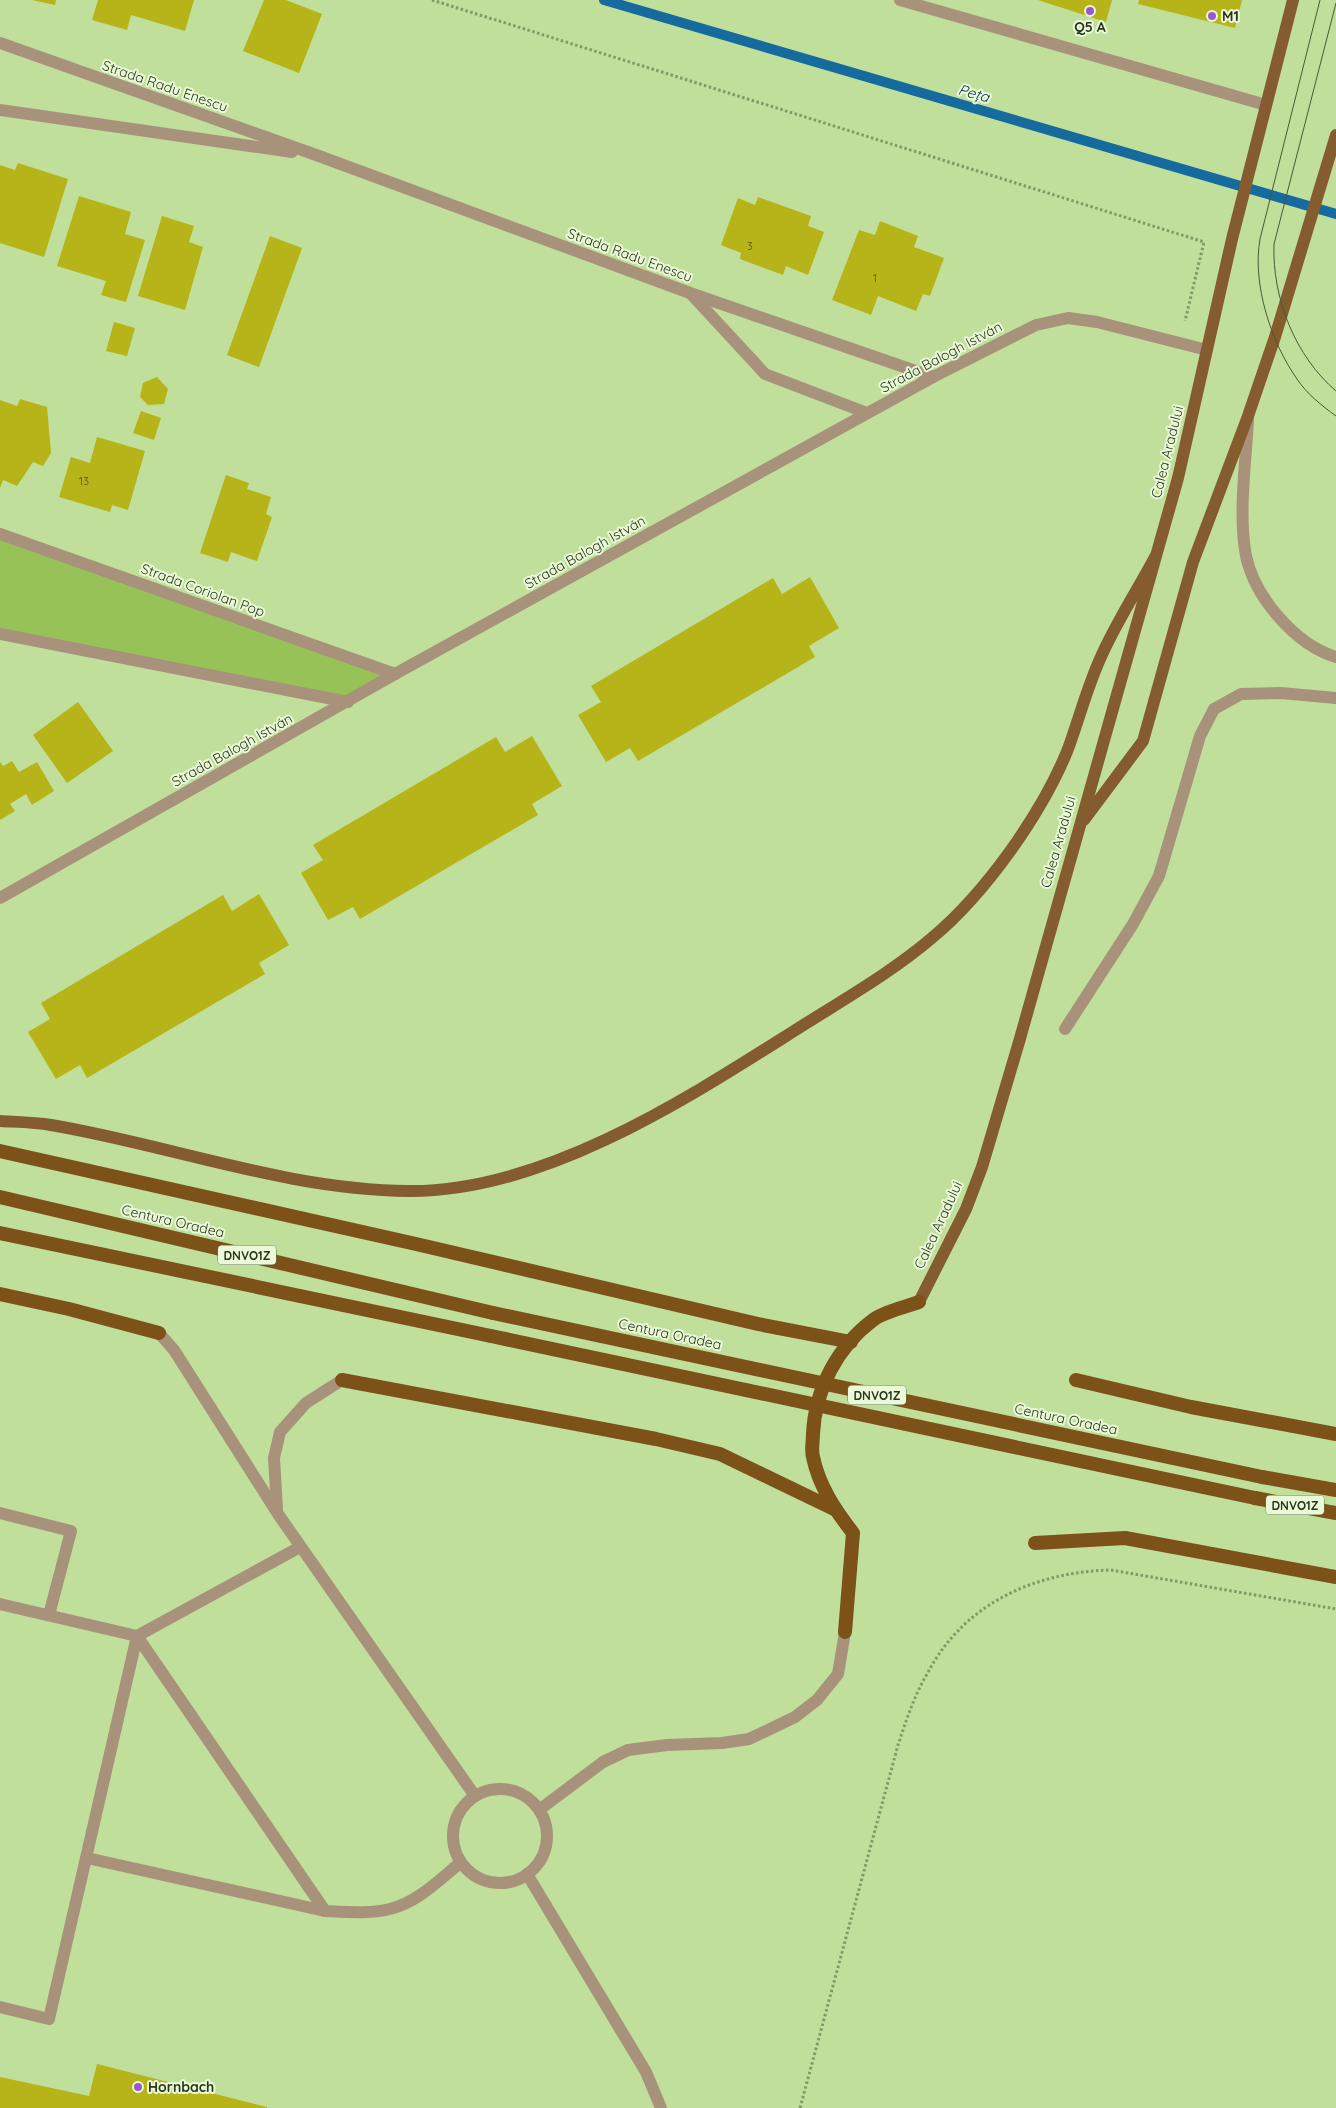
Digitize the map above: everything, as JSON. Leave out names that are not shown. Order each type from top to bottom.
[{"type":"highway","points":[[0,1151],[416,1244],[758,1324],[851,1342]]},
{"type":"highway","name":"Centura Oradea","points":[[0,1197],[493,1313],[1262,1477],[1336,1490]]},
{"type":"highway","name":"DNVO1Z","points":[[0,1233],[1255,1498],[1336,1513]]},
{"type":"highway","points":[[0,1294],[159,1333]]},
{"type":"highway","name":"Calea Aradului","points":[[845,1632],[853,1533],[834,1509],[820,1482],[812,1455],[816,1403],[824,1380],[851,1342],[874,1319],[919,1302]]},
{"type":"highway","points":[[342,1380],[656,1439],[720,1454],[834,1509]]},
{"type":"highway","points":[[1076,1380],[1191,1407],[1336,1434]]},
{"type":"highway","points":[[1035,1543],[1125,1538],[1336,1576]]},
{"type":"main road","name":"Calea Aradului","points":[[919,1302],[966,1209],[982,1167],[1178,478],[1232,239],[1293,0]]},
{"type":"main road","points":[[1078,828],[1143,742],[1193,562],[1248,416],[1277,331],[1336,135]]},
{"type":"main road","points":[[0,1121],[49,1124],[304,1180],[352,1188],[404,1191],[451,1188],[500,1179],[560,1159],[617,1136],[742,1064],[891,969],[933,937],[986,884],[1032,819],[1066,753],[1100,659],[1155,557]]},
{"type":"street","points":[[900,0],[1266,105]]},
{"type":"street","name":"Strada Radu Enescu","points":[[0,43],[319,156],[690,293],[933,377]]},
{"type":"street","name":"Strada Radu Enescu","points":[[0,110],[319,156]]},
{"type":"street","points":[[690,293],[765,374],[867,413]]},
{"type":"street","name":"Strada Balogh István","points":[[0,898],[395,674],[933,377],[1036,325],[1068,318],[1097,322],[1207,350]]},
{"type":"street","points":[[1248,416],[1243,519],[1246,557],[1255,580],[1282,620],[1303,641],[1321,652],[1336,657]]},
{"type":"street","name":"Strada Coriolan Pop","points":[[0,534],[395,674]]},
{"type":"street","points":[[0,634],[348,702]]},
{"type":"street","points":[[1065,1029],[1133,924],[1159,876],[1200,736],[1214,709],[1242,694],[1281,693],[1336,698]]},
{"type":"street","points":[[159,1333],[174,1350],[300,1547],[475,1796]]},
{"type":"street","points":[[278,1514],[274,1458],[280,1432],[306,1403],[342,1380]]},
{"type":"street","points":[[0,1514],[72,1531],[49,1615]]},
{"type":"street","points":[[0,1604],[137,1636],[300,1547]]},
{"type":"street","points":[[539,1810],[603,1762],[628,1750],[667,1745],[722,1743],[749,1739],[795,1717],[816,1700],[838,1674],[845,1632]]},
{"type":"street","points":[[0,2007],[49,2019],[137,1636]]},
{"type":"street","points":[[137,1636],[325,1911]]},
{"type":"street","points":[[503,1790],[517,1792],[539,1810],[545,1823],[547,1837],[544,1851],[538,1864],[527,1874],[514,1881],[499,1884],[484,1881],[470,1874],[460,1863],[454,1849],[452,1834],[456,1819],[464,1806],[475,1796],[488,1791],[503,1790]]},
{"type":"street","points":[[87,1858],[325,1911],[358,1912],[390,1909],[417,1898],[460,1863]]},
{"type":"street","points":[[527,1874],[646,2072],[661,2108]]},
{"type":"path","points":[[432,0],[1204,242],[1180,343]]},
{"type":"path","points":[[800,2108],[898,1745],[915,1698],[927,1672],[944,1647],[963,1626],[992,1603],[1010,1593],[1041,1580],[1090,1570],[1112,1570],[1336,1609]]},
{"type":"green space","points":[[0,534],[395,674],[348,702],[0,634]]},
{"type":"building","points":[[32,0],[56,0],[55,5]]},
{"type":"building","points":[[98,0],[194,0],[185,31],[131,15],[127,30],[92,20]]},
{"type":"building","points":[[264,0],[286,0],[322,14],[299,73],[243,51]]},
{"type":"building","name":"Q5 A","points":[[1038,0],[1112,0],[1106,22]]},
{"type":"building","name":"M1","points":[[1139,0],[1242,0],[1235,28],[1138,4]]},
{"type":"building","points":[[18,163],[68,179],[44,257],[0,243],[0,165],[15,170]]},
{"type":"building","points":[[79,196],[131,212],[125,234],[145,240],[126,302],[101,295],[106,281],[57,266]]},
{"type":"building","points":[[758,197],[811,216],[808,226],[824,232],[808,275],[786,266],[783,275],[740,259],[741,253],[721,245],[738,198],[755,205]]},
{"type":"building","points":[[162,216],[194,226],[189,242],[203,247],[185,310],[138,296]]},
{"type":"building","points":[[880,221],[918,236],[914,247],[944,258],[930,296],[923,294],[916,311],[878,296],[871,315],[832,300],[859,230],[875,235]]},
{"type":"building","points":[[270,236],[302,248],[259,367],[227,355]]},
{"type":"building","points":[[114,322],[135,328],[127,356],[106,351]]},
{"type":"building","points":[[157,377],[168,389],[164,404],[148,405],[140,397],[143,383]]},
{"type":"building","points":[[20,399],[47,407],[51,453],[43,466],[33,462],[17,486],[3,480],[0,488],[0,400],[17,406]]},
{"type":"building","points":[[141,411],[161,418],[154,440],[133,433]]},
{"type":"building","points":[[97,437],[145,451],[128,510],[112,505],[110,512],[59,497],[71,457],[90,463]]},
{"type":"building","points":[[226,475],[249,483],[247,489],[271,497],[266,514],[272,517],[257,561],[231,552],[228,562],[200,553]]},
{"type":"building","points":[[810,577],[839,628],[809,646],[815,657],[638,761],[630,748],[606,762],[578,715],[601,702],[591,686],[773,578],[782,594]]},
{"type":"building","points":[[78,702],[113,751],[67,783],[33,735]]},
{"type":"building","points":[[532,736],[562,786],[532,804],[538,815],[360,919],[353,907],[328,920],[301,873],[323,860],[313,845],[496,737],[505,752]]},
{"type":"building","points":[[12,761],[19,772],[37,762],[54,791],[32,805],[26,794],[10,804],[15,811],[0,820],[0,762],[3,766]]},
{"type":"building","points":[[259,894],[289,945],[259,963],[265,974],[87,1078],[80,1065],[56,1079],[28,1032],[50,1019],[41,1003],[223,895],[232,911]]},
{"type":"building","name":"Hornbach","points":[[97,2064],[267,2108],[0,2108],[0,2077],[89,2096]]},
{"type":"waterway","name":"Peța","points":[[604,0],[1336,214]]},
{"type":"tram line","points":[[1320,0],[1260,239],[1258,256],[1261,293],[1279,348],[1305,390],[1336,416]]},
{"type":"tram line","points":[[1336,3],[1274,244],[1277,285],[1289,325],[1309,361],[1321,377],[1336,391]]},
{"type":"place","name":"Q5 A","points":[[1090,11]]},
{"type":"place","name":"M1","points":[[1212,16]]},
{"type":"place","name":"Hornbach","points":[[138,2087]]}]
